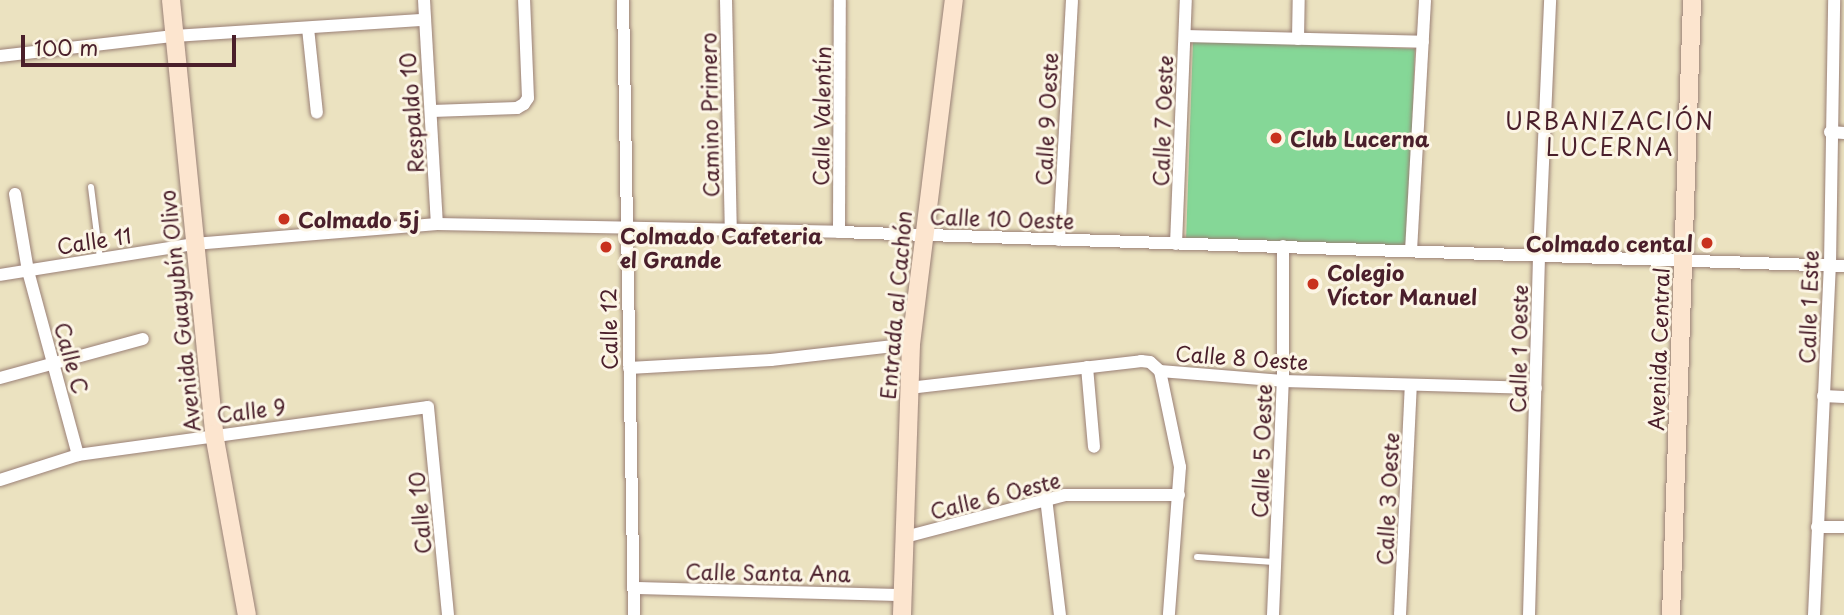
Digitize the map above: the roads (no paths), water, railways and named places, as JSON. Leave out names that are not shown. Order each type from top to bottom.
[{"type":"main road","name":"Avenida Guayubín Olivo","points":[[171,0],[214,435],[247,615]]},
{"type":"main road","name":"Entrada al Cachón","points":[[902,615],[911,344],[954,0]]},
{"type":"main road","name":"Avenida Central","points":[[1671,615],[1692,0]]},
{"type":"street","name":"Respaldo 10","points":[[424,0],[436,224]]},
{"type":"street","points":[[432,111],[517,108],[524,104],[528,98],[524,0]]},
{"type":"street","name":"Calle 12","points":[[622,0],[634,615]]},
{"type":"street","name":"Camino Primero","points":[[726,0],[730,230]]},
{"type":"street","name":"Calle Valentín","points":[[839,232],[840,0]]},
{"type":"street","name":"Calle 9 Oeste","points":[[1059,240],[1072,0]]},
{"type":"street","name":"Calle 7 Oeste","points":[[1176,244],[1186,0]]},
{"type":"street","points":[[1298,0],[1298,39]]},
{"type":"street","points":[[1411,251],[1425,0]]},
{"type":"street","name":"Calle 1 Oeste","points":[[1529,615],[1539,255],[1550,0]]},
{"type":"street","name":"Calle 1 Este","points":[[1814,615],[1830,265],[1830,132],[1838,24],[1834,0]]},
{"type":"street","points":[[0,57],[174,36],[424,20]]},
{"type":"street","points":[[309,28],[317,113]]},
{"type":"street","points":[[1185,36],[1423,42]]},
{"type":"street","points":[[1830,132],[1844,133]]},
{"type":"street","name":"Calle C","points":[[15,194],[29,271],[78,455]]},
{"type":"street","name":"Calle 10 Oeste","points":[[194,244],[436,224],[625,226],[1844,266]]},
{"type":"street","name":"Calle 11","points":[[0,275],[194,244]]},
{"type":"street","name":"Calle 5 Oeste","points":[[1273,615],[1283,381],[1283,246]]},
{"type":"street","points":[[0,378],[143,339]]},
{"type":"street","points":[[629,368],[771,360],[911,344]]},
{"type":"street","name":"Calle 8 Oeste","points":[[909,388],[1141,361],[1150,362],[1160,371],[1283,381],[1536,387]]},
{"type":"street","points":[[1087,368],[1094,447]]},
{"type":"street","points":[[1160,371],[1180,467],[1169,615]]},
{"type":"street","name":"Calle 3 Oeste","points":[[1400,615],[1411,385]]},
{"type":"street","points":[[1824,396],[1844,397]]},
{"type":"street","name":"Calle 9","points":[[0,480],[78,455],[428,407]]},
{"type":"street","name":"Calle 10","points":[[428,407],[448,615]]},
{"type":"street","name":"Calle 6 Oeste","points":[[905,537],[1065,495],[1179,495]]},
{"type":"street","points":[[1046,498],[1060,615]]},
{"type":"street","points":[[1817,527],[1844,527]]},
{"type":"street","name":"Calle Santa Ana","points":[[634,588],[901,595]]},
{"type":"lane","points":[[92,187],[100,258]]},
{"type":"lane","points":[[1198,557],[1275,562]]},
{"type":"place","name":"Club Lucerna","points":[[1276,138]]},
{"type":"place","name":"Colmado 5j","points":[[284,219]]},
{"type":"place","name":"Colmado cental","points":[[1707,243]]},
{"type":"place","name":"Colmado Cafeteria el Grande","points":[[606,247]]},
{"type":"place","name":"Colegio Víctor Manuel","points":[[1313,284]]},
{"type":"district","name":"URBANIZACIÓN LUCERNA","points":[[1610,134]]}]
